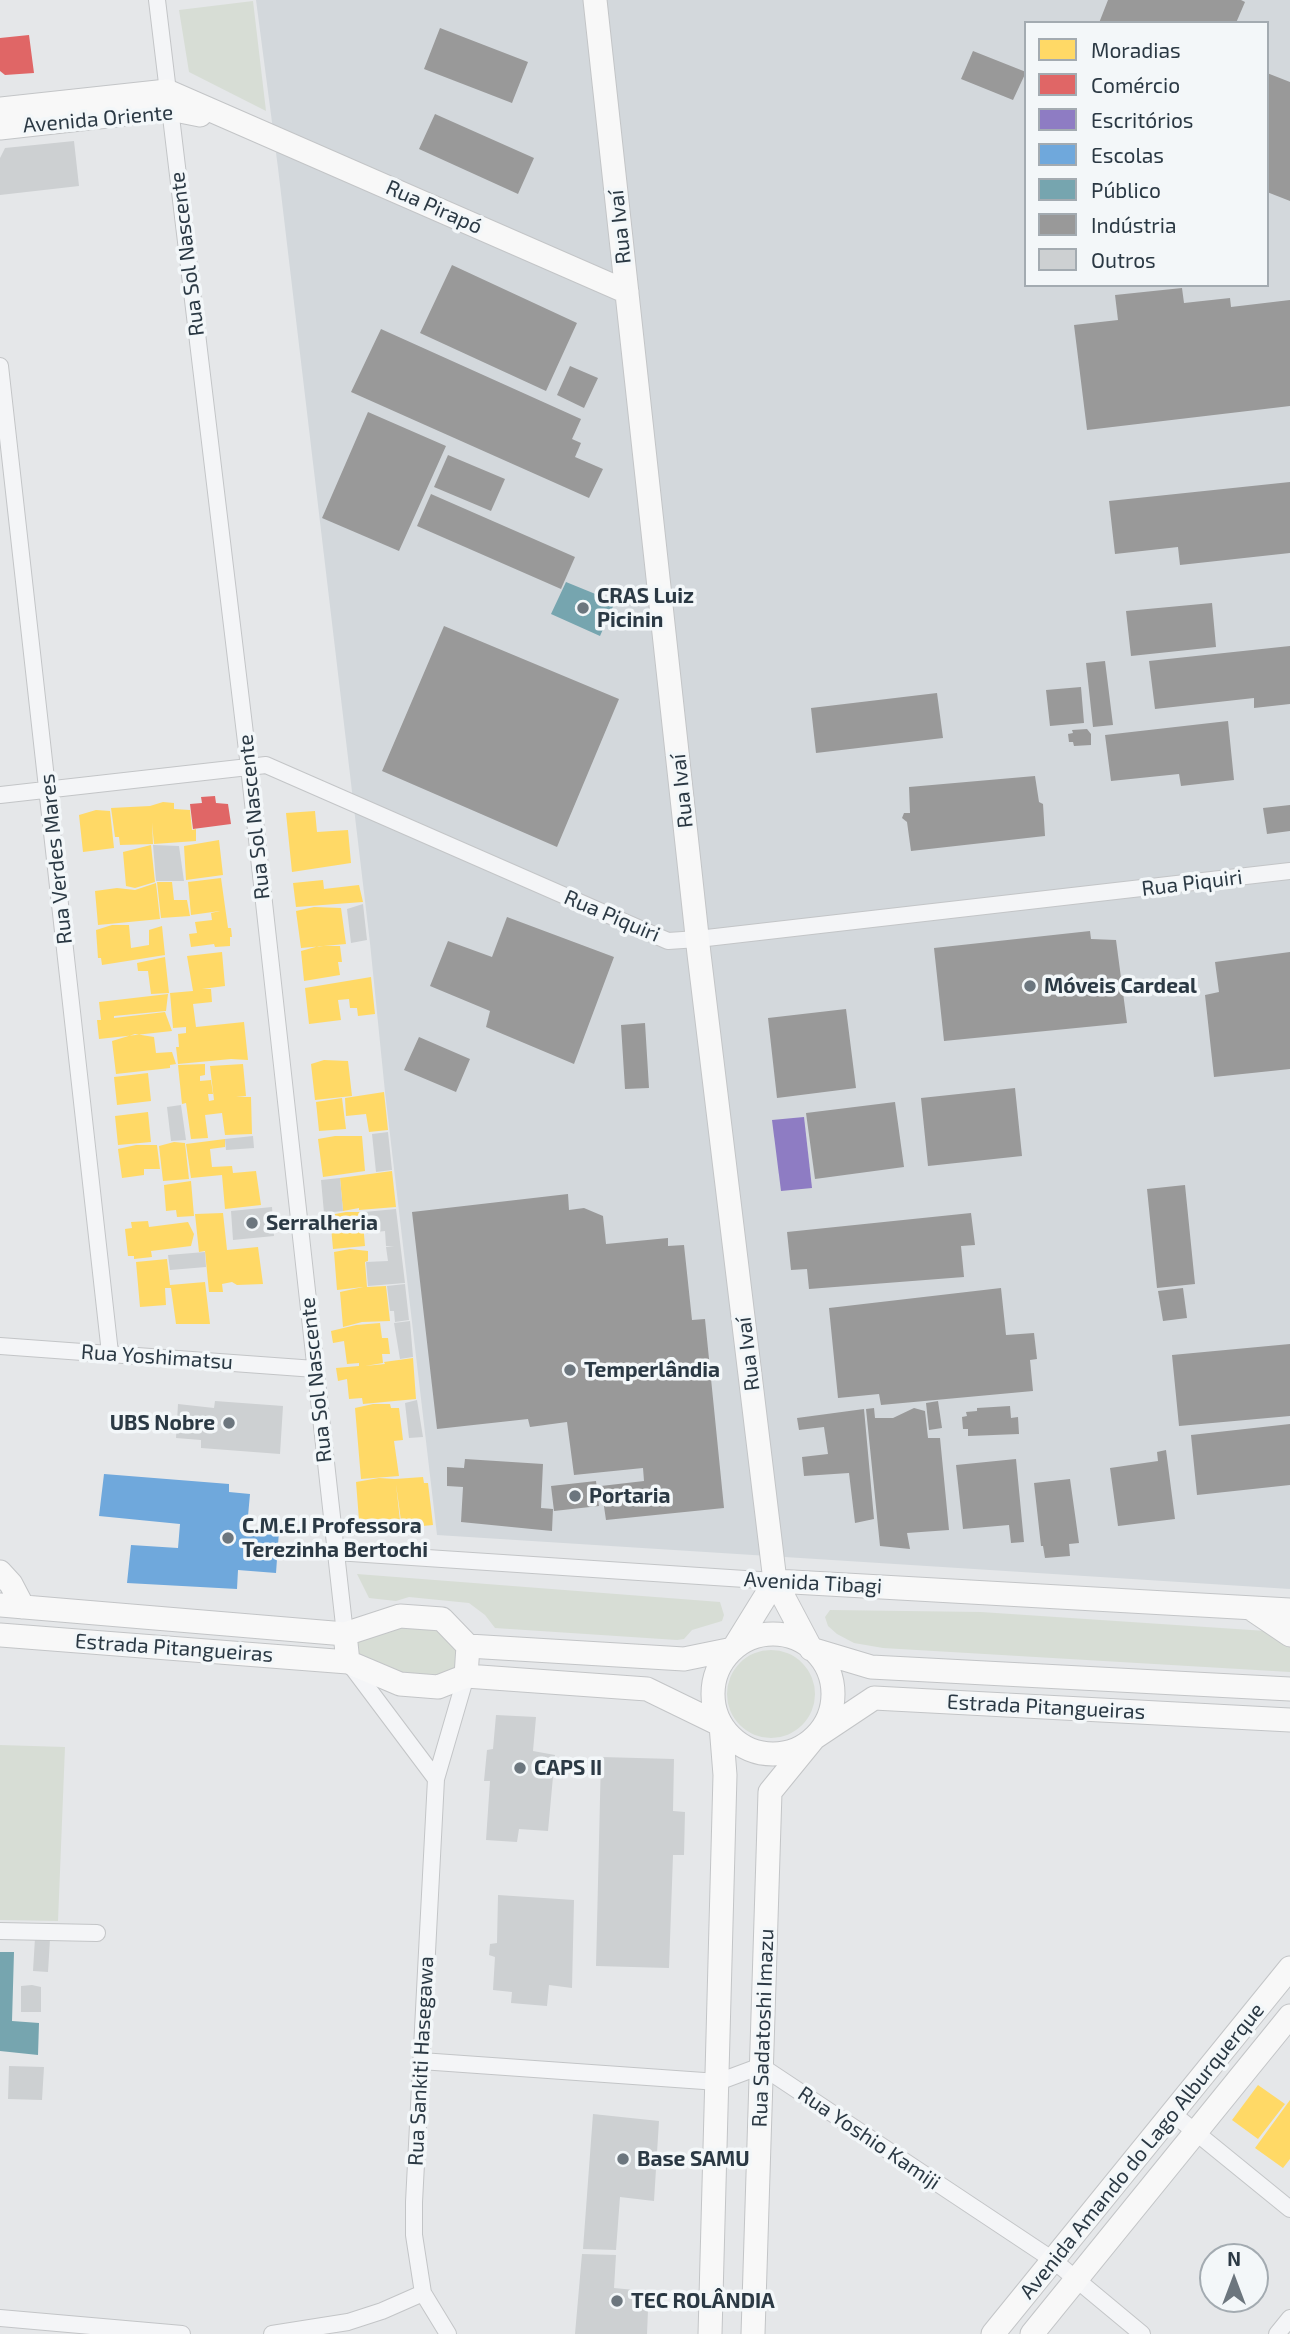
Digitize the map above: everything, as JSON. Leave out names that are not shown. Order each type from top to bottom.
[{"type":"street","name":"Rua Sol Nascente","points":[[157,0],[249,767],[345,1634]]},
{"type":"street","name":"Rua Ivaí","points":[[595,0],[698,939],[775,1581],[811,1649]]},
{"type":"street","name":"Avenida Oriente","points":[[0,128],[169,100]]},
{"type":"street","name":"Avenida Oriente","points":[[0,109],[169,100],[241,123]]},
{"type":"street","name":"Rua Pirapó","points":[[241,123],[628,292]]},
{"type":"street","name":"Rua Verdes Mares","points":[[0,366],[110,1353]]},
{"type":"street","name":"Rua Piquiri","points":[[0,795],[266,765],[668,940],[698,939],[1290,871]]},
{"type":"street","name":"Rua Yoshimatsu","points":[[0,1346],[315,1369]]},
{"type":"street","name":"Avenida Tibagi","points":[[336,1552],[775,1581],[1290,1610]]},
{"type":"street","points":[[0,1572],[11,1584],[11,1606]]},
{"type":"street","points":[[436,1779],[348,1662],[345,1634],[400,1616],[442,1619],[468,1646],[684,1659],[733,1649],[755,1637],[778,1635],[802,1642],[811,1649],[827,1669],[833,1693],[828,1717],[814,1738],[794,1751],[770,1754],[747,1749],[728,1735],[713,1703],[713,1691],[719,1668],[733,1649],[775,1581]]},
{"type":"street","name":"Estrada Pitangueiras","points":[[11,1606],[345,1634]]},
{"type":"street","points":[[1250,1608],[1290,1635]]},
{"type":"street","name":"Estrada Pitangueiras","points":[[0,1634],[348,1662],[400,1684],[438,1687],[466,1676]]},
{"type":"street","points":[[468,1646],[466,1676],[647,1689],[721,1725]]},
{"type":"street","name":"Estrada Pitangueiras","points":[[811,1649],[871,1667],[1290,1689]]},
{"type":"street","name":"Rua Sankiti Hasegawa","points":[[448,2334],[422,2293],[414,2235],[436,1779],[466,1676]]},
{"type":"street","name":"Estrada Pitangueiras","points":[[814,1738],[874,1698],[1290,1720]]},
{"type":"street","name":"Rua Sadatoshi Imazu","points":[[710,2334],[725,1774],[721,1725]]},
{"type":"street","name":"Rua Sadatoshi Imazu","points":[[753,2334],[770,1792],[814,1738]]},
{"type":"street","points":[[0,1931],[97,1933]]},
{"type":"street","name":"Avenida Amando do Lago Alburquerque","points":[[993,2334],[1290,1968]]},
{"type":"street","name":"Avenida Amando do Lago Alburquerque","points":[[1032,2334],[1290,2016]]},
{"type":"street","points":[[421,2061],[718,2082],[761,2066]]},
{"type":"street","name":"Rua Yoshio Kamiji","points":[[761,2066],[1053,2260],[1142,2334]]},
{"type":"street","points":[[1172,2113],[1290,2208]]},
{"type":"street","points":[[272,2334],[348,2322],[382,2311],[422,2293]]},
{"type":"street","points":[[0,2318],[182,2334]]},
{"type":"street","points":[[1277,2334],[1290,2318]]},
{"type":"shaded area","points":[[256,0],[1290,0],[1290,1589],[437,1535],[370,943]]},
{"type":"shaded area","points":[[253,1],[266,111],[189,72],[179,10]]},
{"type":"shaded area","points":[[357,1574],[720,1602],[724,1615],[722,1621],[692,1630],[684,1639],[677,1640],[495,1628],[485,1615],[469,1603],[409,1597],[396,1601],[369,1598]]},
{"type":"shaded area","points":[[830,1610],[981,1612],[1266,1631],[1290,1647],[1290,1672],[883,1648],[854,1643],[837,1634],[828,1626],[825,1617]]},
{"type":"shaded area","points":[[411,1625],[443,1631],[458,1644],[457,1667],[439,1678],[404,1675],[358,1654],[357,1641],[367,1634]]},
{"type":"shaded area","points":[[762,1650],[780,1650],[796,1657],[808,1669],[815,1685],[815,1703],[808,1719],[796,1731],[780,1738],[762,1738],[746,1731],[734,1719],[727,1703],[727,1685],[734,1669],[746,1657]]},
{"type":"shaded area","points":[[0,1745],[65,1747],[58,1921],[0,1920]]},
{"type":"building: Moradias","points":[[163,802],[174,803],[174,809],[190,810],[192,830],[196,829],[196,841],[154,844],[152,823],[153,844],[120,845],[119,837],[115,837],[111,808],[150,806]]},
{"type":"building: Moradias","points":[[96,810],[110,811],[114,848],[83,852],[79,815]]},
{"type":"building: Moradias","points":[[315,811],[317,832],[348,830],[351,863],[292,872],[286,813]]},
{"type":"building: Moradias","points":[[219,840],[223,875],[186,880],[184,846]]},
{"type":"building: Moradias","points":[[151,845],[155,882],[135,888],[126,886],[123,852]]},
{"type":"building: Moradias","points":[[221,878],[228,928],[231,928],[230,946],[215,947],[214,944],[191,947],[189,934],[197,933],[195,922],[212,920],[211,913],[220,911],[191,915],[188,882]]},
{"type":"building: Moradias","points":[[323,880],[324,889],[359,885],[363,902],[296,907],[293,883]]},
{"type":"building: Moradias","points":[[157,882],[172,882],[174,900],[187,900],[190,916],[161,918]]},
{"type":"building: Moradias","points":[[156,883],[160,919],[98,925],[95,891],[117,888],[135,890]]},
{"type":"building: Moradias","points":[[314,907],[341,908],[346,944],[301,948],[296,911]]},
{"type":"building: Moradias","points":[[112,925],[129,925],[131,948],[149,945],[149,930],[162,926],[165,955],[102,965],[101,958],[98,958],[96,930]]},
{"type":"building: Moradias","points":[[319,946],[340,946],[340,975],[304,981],[301,951]]},
{"type":"building: Moradias","points":[[222,952],[225,986],[202,989],[211,989],[212,1002],[193,1004],[196,1027],[244,1022],[248,1060],[178,1064],[178,1034],[186,1033],[186,1027],[173,1028],[170,993],[193,991],[187,956]]},
{"type":"building: Moradias","points":[[165,957],[169,993],[151,994],[148,971],[138,971],[137,963]]},
{"type":"building: Moradias","points":[[371,977],[375,1014],[358,1016],[357,1008],[350,1008],[349,999],[338,1000],[341,1020],[309,1024],[305,988]]},
{"type":"building: Moradias","points":[[168,994],[166,1011],[114,1018],[165,1012],[172,1031],[99,1039],[99,1002]]},
{"type":"building: Moradias","points":[[135,1034],[154,1037],[156,1053],[172,1052],[176,1064],[170,1065],[170,1068],[116,1074],[112,1041]]},
{"type":"building: Moradias","points":[[324,1060],[348,1061],[352,1096],[315,1100],[311,1064]]},
{"type":"building: Moradias","points":[[205,1064],[205,1075],[200,1076],[200,1081],[211,1080],[213,1094],[208,1094],[209,1101],[214,1100],[210,1066],[243,1064],[246,1096],[236,1097],[251,1097],[252,1134],[225,1135],[222,1113],[205,1115],[208,1138],[191,1139],[186,1103],[182,1104],[178,1065]]},
{"type":"building: Moradias","points":[[148,1073],[151,1101],[117,1105],[114,1077]]},
{"type":"building: Moradias","points":[[384,1092],[388,1130],[369,1132],[366,1114],[346,1116],[345,1098]]},
{"type":"building: Moradias","points":[[342,1098],[346,1129],[319,1131],[316,1102]]},
{"type":"building: Moradias","points":[[148,1112],[151,1142],[118,1145],[115,1116]]},
{"type":"building: Moradias","points":[[362,1136],[365,1171],[323,1177],[318,1139]]},
{"type":"building: Moradias","points":[[225,1139],[225,1147],[210,1149],[212,1167],[232,1166],[233,1173],[256,1171],[261,1205],[225,1209],[222,1175],[191,1178],[186,1144]]},
{"type":"building: Moradias","points":[[174,1142],[185,1143],[189,1179],[163,1181],[159,1146]]},
{"type":"building: Moradias","points":[[136,1145],[157,1145],[160,1169],[144,1169],[144,1175],[122,1178],[118,1149]]},
{"type":"building: Moradias","points":[[392,1171],[396,1207],[343,1211],[340,1178]]},
{"type":"building: Moradias","points":[[191,1181],[194,1216],[177,1217],[176,1210],[166,1211],[164,1185]]},
{"type":"building: Moradias","points":[[362,1212],[365,1246],[333,1249],[330,1215]]},
{"type":"building: Moradias","points":[[223,1213],[227,1250],[258,1247],[263,1284],[237,1285],[232,1282],[222,1284],[223,1292],[209,1292],[205,1251],[199,1252],[195,1214]]},
{"type":"building: Moradias","points":[[148,1221],[149,1227],[188,1222],[194,1234],[191,1246],[151,1251],[152,1257],[134,1259],[134,1256],[128,1256],[125,1229],[132,1228],[131,1222]]},
{"type":"building: Moradias","points":[[350,1249],[368,1251],[368,1261],[365,1262],[367,1287],[386,1286],[390,1321],[362,1322],[343,1327],[340,1292],[363,1287],[337,1290],[334,1252]]},
{"type":"building: Moradias","points":[[167,1259],[170,1285],[205,1282],[210,1324],[176,1324],[171,1288],[165,1288],[166,1305],[140,1307],[136,1262]]},
{"type":"building: Moradias","points":[[380,1323],[382,1338],[388,1338],[390,1354],[382,1354],[383,1363],[365,1366],[385,1364],[384,1362],[413,1358],[416,1399],[363,1404],[362,1398],[349,1399],[347,1379],[338,1381],[336,1368],[359,1366],[359,1363],[347,1364],[344,1341],[333,1343],[331,1331]]},
{"type":"building: Moradias","points":[[390,1404],[391,1408],[399,1408],[403,1440],[394,1441],[399,1476],[361,1479],[355,1408]]},
{"type":"building: Moradias","points":[[423,1477],[424,1483],[428,1483],[433,1525],[402,1528],[396,1484],[400,1521],[359,1520],[356,1482],[379,1478]]},
{"type":"building: Moradias","points":[[1258,2085],[1285,2104],[1258,2139],[1232,2120]]},
{"type":"building: Moradias","points":[[1290,2100],[1290,2159],[1283,2168],[1255,2148]]},
{"type":"building: Comércio","points":[[29,35],[34,73],[5,75],[0,71],[0,38]]},
{"type":"building: Comércio","points":[[215,796],[216,803],[228,804],[231,824],[193,829],[190,804],[202,803],[201,797]]},
{"type":"building: Escritórios","points":[[804,1117],[812,1188],[781,1191],[772,1120]]},
{"type":"building: Escolas","name":"C.M.E.I Professora Terezinha Bertochi","points":[[104,1474],[229,1484],[229,1492],[250,1494],[247,1527],[279,1531],[276,1573],[238,1570],[237,1589],[127,1583],[131,1545],[178,1548],[180,1524],[99,1516]]},
{"type":"building: Público","name":"CRAS Luiz Picinin","points":[[566,582],[615,602],[600,636],[551,614]]},
{"type":"building: Público","points":[[0,1952],[14,1952],[12,2021],[39,2023],[38,2055],[0,2051]]},
{"type":"building: Indústria","points":[[1108,0],[1245,2],[1237,21],[1100,21]]},
{"type":"building: Indústria","points":[[440,28],[528,62],[512,103],[424,69]]},
{"type":"building: Indústria","points":[[973,51],[1024,71],[1013,100],[961,79]]},
{"type":"building: Indústria","points":[[1269,74],[1290,82],[1290,201],[1269,193]]},
{"type":"building: Indústria","points":[[435,114],[534,158],[518,194],[419,149]]},
{"type":"building: Indústria","points":[[452,265],[577,323],[546,391],[420,333]]},
{"type":"building: Indústria","points":[[1182,288],[1184,303],[1230,298],[1231,307],[1290,300],[1290,406],[1087,430],[1074,325],[1118,320],[1115,295]]},
{"type":"building: Indústria","points":[[381,329],[581,419],[572,439],[581,443],[575,457],[603,469],[589,498],[351,392]]},
{"type":"building: Indústria","points":[[570,366],[598,378],[584,408],[557,395]]},
{"type":"building: Indústria","points":[[368,412],[446,446],[399,551],[322,518]]},
{"type":"building: Indústria","points":[[448,455],[505,479],[491,511],[434,487]]},
{"type":"building: Indústria","points":[[1290,482],[1290,553],[1180,565],[1178,547],[1115,554],[1109,501]]},
{"type":"building: Indústria","points":[[431,494],[575,557],[561,589],[417,526]]},
{"type":"building: Indústria","points":[[1212,603],[1216,647],[1131,656],[1126,611]]},
{"type":"building: Indústria","points":[[444,626],[619,699],[557,847],[382,771]]},
{"type":"building: Indústria","points":[[1290,646],[1290,704],[1254,708],[1254,698],[1155,709],[1149,661]]},
{"type":"building: Indústria","points":[[1105,661],[1113,725],[1093,727],[1086,663]]},
{"type":"building: Indústria","points":[[1081,687],[1084,723],[1050,726],[1046,690]]},
{"type":"building: Indústria","points":[[937,693],[943,738],[816,753],[811,708]]},
{"type":"building: Indústria","points":[[1228,721],[1234,780],[1181,786],[1179,774],[1111,781],[1105,735]]},
{"type":"building: Indústria","points":[[1087,729],[1091,734],[1091,745],[1074,746],[1073,742],[1069,742],[1068,734],[1073,733],[1072,730]]},
{"type":"building: Indústria","points":[[1035,776],[1039,802],[1043,804],[1045,836],[911,851],[907,822],[902,818],[904,813],[910,813],[909,787]]},
{"type":"building: Indústria","points":[[1290,805],[1290,831],[1267,834],[1263,808]]},
{"type":"building: Indústria","points":[[507,917],[614,957],[574,1064],[486,1027],[490,1011],[430,986],[448,941],[492,957]]},
{"type":"building: Indústria","name":"Móveis Cardeal","points":[[1090,931],[1091,939],[1116,940],[1127,1023],[944,1041],[934,948]]},
{"type":"building: Indústria","points":[[1290,952],[1290,1069],[1214,1077],[1205,995],[1219,992],[1215,962]]},
{"type":"building: Indústria","points":[[846,1009],[856,1088],[777,1098],[768,1018]]},
{"type":"building: Indústria","points":[[645,1023],[649,1088],[625,1089],[621,1025]]},
{"type":"building: Indústria","points":[[419,1037],[470,1059],[456,1092],[404,1070]]},
{"type":"building: Indústria","points":[[1015,1088],[1022,1156],[928,1166],[921,1098]]},
{"type":"building: Indústria","points":[[895,1102],[904,1167],[815,1179],[806,1113]]},
{"type":"building: Indústria","points":[[1185,1185],[1195,1284],[1157,1288],[1147,1189]]},
{"type":"building: Indústria","name":"Temperlândia","points":[[568,1194],[569,1210],[584,1208],[603,1216],[606,1244],[668,1238],[668,1246],[684,1245],[692,1320],[705,1319],[724,1508],[606,1520],[601,1486],[644,1481],[643,1468],[574,1475],[567,1422],[530,1427],[528,1419],[437,1429],[412,1212]]},
{"type":"building: Indústria","points":[[971,1213],[975,1245],[961,1246],[964,1277],[809,1289],[807,1269],[791,1270],[787,1232]]},
{"type":"building: Indústria","points":[[1001,1288],[1006,1335],[1034,1333],[1037,1359],[1030,1360],[1033,1391],[881,1405],[879,1394],[838,1398],[829,1308]]},
{"type":"building: Indústria","points":[[1183,1288],[1187,1318],[1163,1321],[1158,1291]]},
{"type":"building: Indústria","points":[[1290,1344],[1290,1416],[1179,1426],[1172,1355]]},
{"type":"building: Indústria","points":[[938,1401],[942,1428],[929,1430],[926,1403]]},
{"type":"building: Indústria","points":[[1010,1406],[1011,1418],[1018,1417],[1019,1434],[968,1436],[968,1429],[963,1429],[962,1417],[967,1416],[966,1412],[977,1411],[977,1408]]},
{"type":"building: Indústria","points":[[874,1408],[875,1418],[893,1418],[914,1408],[925,1411],[928,1438],[940,1438],[949,1530],[907,1533],[910,1549],[880,1546],[866,1409]]},
{"type":"building: Indústria","points":[[864,1409],[874,1519],[855,1523],[849,1473],[804,1476],[802,1457],[828,1454],[824,1427],[799,1430],[797,1418]]},
{"type":"building: Indústria","points":[[1290,1424],[1290,1485],[1197,1495],[1191,1435]]},
{"type":"building: Indústria","points":[[1166,1450],[1175,1519],[1118,1526],[1110,1468],[1158,1461],[1157,1452]]},
{"type":"building: Indústria","points":[[465,1459],[543,1464],[541,1508],[553,1509],[552,1531],[461,1522],[463,1487],[447,1486],[447,1467],[464,1468]]},
{"type":"building: Indústria","points":[[1016,1459],[1024,1542],[1011,1543],[1009,1525],[963,1529],[956,1465]]},
{"type":"building: Indústria","points":[[1070,1479],[1079,1543],[1069,1544],[1070,1556],[1045,1558],[1041,1546],[1034,1483]]},
{"type":"building: Indústria","name":"Portaria","points":[[596,1481],[599,1506],[554,1511],[551,1486]]},
{"type":"building: Outros","points":[[74,141],[79,186],[0,195],[0,158],[5,148]]},
{"type":"building: Outros","points":[[153,845],[179,846],[184,881],[156,881]]},
{"type":"building: Outros","points":[[363,904],[367,940],[351,943],[347,909]]},
{"type":"building: Outros","points":[[181,1105],[186,1140],[171,1141],[167,1107]]},
{"type":"building: Outros","points":[[388,1132],[392,1170],[376,1172],[372,1134]]},
{"type":"building: Outros","points":[[253,1136],[254,1148],[226,1150],[225,1139]]},
{"type":"building: Outros","points":[[340,1178],[343,1211],[324,1213],[321,1180]]},
{"type":"building: Outros","name":"Serralheria","points":[[272,1207],[274,1236],[233,1240],[231,1211]]},
{"type":"building: Outros","points":[[396,1209],[405,1283],[368,1286],[366,1262],[388,1261],[386,1247],[394,1246],[386,1246],[385,1231],[376,1232],[375,1218],[366,1218],[364,1212]]},
{"type":"building: Outros","points":[[205,1252],[206,1267],[170,1270],[168,1255]]},
{"type":"building: Outros","points":[[405,1284],[409,1320],[395,1322],[394,1311],[390,1311],[387,1286]]},
{"type":"building: Outros","points":[[410,1321],[413,1357],[400,1359],[394,1323]]},
{"type":"building: Outros","points":[[417,1400],[423,1437],[409,1438],[405,1403]]},
{"type":"building: Outros","name":"UBS Nobre","points":[[215,1401],[283,1406],[280,1454],[201,1448],[201,1440],[176,1438],[178,1404],[214,1408]]},
{"type":"building: Outros","name":"CAPS II","points":[[496,1715],[536,1717],[533,1751],[555,1755],[548,1831],[519,1829],[517,1842],[486,1840],[490,1781],[484,1781],[487,1750],[493,1749]]},
{"type":"building: Outros","points":[[601,1757],[674,1759],[673,1811],[685,1812],[684,1855],[673,1855],[669,1968],[596,1966]]},
{"type":"building: Outros","points":[[498,1895],[574,1900],[572,1988],[549,1985],[547,2006],[511,2003],[512,1992],[493,1990],[495,1957],[489,1955],[490,1944],[497,1943]]},
{"type":"building: Outros","points":[[35,1938],[50,1939],[48,1972],[33,1971]]},
{"type":"building: Outros","points":[[21,1986],[41,1987],[41,2012],[21,2012]]},
{"type":"building: Outros","points":[[9,2066],[44,2067],[42,2100],[8,2099]]},
{"type":"building: Outros","name":"Base SAMU","points":[[593,2114],[659,2121],[654,2201],[620,2197],[616,2250],[583,2249]]},
{"type":"building: Outros","name":"TEC ROLÂNDIA","points":[[582,2254],[616,2255],[614,2288],[656,2292],[654,2310],[648,2310],[647,2334],[575,2334]]},
{"type":"place","name":"CRAS Luiz Picinin","points":[[583,608]]},
{"type":"place","name":"Móveis Cardeal","points":[[1030,986]]},
{"type":"place","name":"Serralheria","points":[[252,1223]]},
{"type":"place","name":"Temperlândia","points":[[570,1370]]},
{"type":"place","name":"UBS Nobre","points":[[229,1423]]},
{"type":"place","name":"Portaria","points":[[575,1496]]},
{"type":"place","name":"C.M.E.I Professora Terezinha Bertochi","points":[[228,1538]]},
{"type":"place","name":"CAPS II","points":[[520,1768]]},
{"type":"place","name":"Base SAMU","points":[[623,2159]]},
{"type":"place","name":"TEC ROLÂNDIA","points":[[617,2301]]}]
